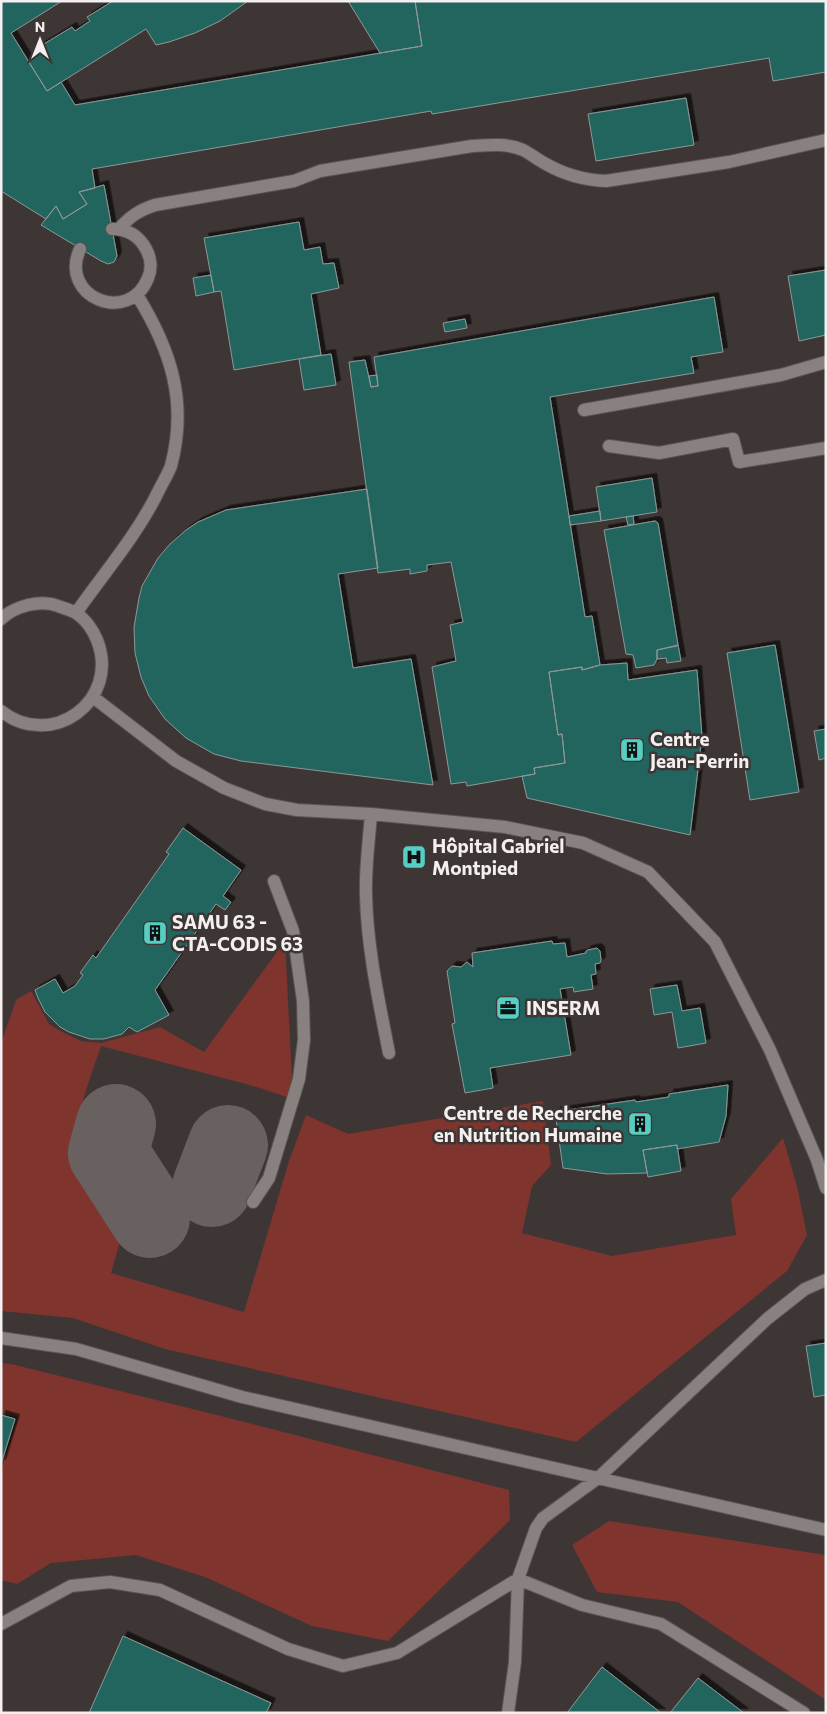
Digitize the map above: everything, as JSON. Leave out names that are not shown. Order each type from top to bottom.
[{"type":"lane","points":[[80,249],[76,268],[78,279],[84,289],[93,297],[103,302],[115,303],[126,301],[137,295],[145,286],[150,275],[151,262],[147,250],[140,240],[131,232],[115,229],[139,210],[155,205],[294,181],[320,171],[472,146],[497,145],[521,149],[546,164],[572,176],[587,180],[606,181],[729,162],[826,140]]},
{"type":"lane","points":[[76,613],[149,510],[170,467],[178,420],[175,380],[162,343],[137,295]]},
{"type":"lane","points":[[584,410],[781,375],[826,362]]},
{"type":"lane","points":[[608,446],[659,453],[734,439],[739,462],[826,448]]},
{"type":"lane","points":[[1,619],[7,613],[28,604],[52,604],[76,613],[93,631],[102,653],[101,678],[93,697],[81,711],[56,724],[30,725],[2,713]]},
{"type":"lane","points":[[93,697],[176,761],[224,788],[265,804],[297,810],[372,814],[505,827],[583,843],[648,872],[716,942],[770,1050],[817,1160],[826,1188]]},
{"type":"lane","points":[[372,814],[367,874],[367,911],[377,989],[389,1053]]},
{"type":"lane","points":[[254,1202],[269,1178],[299,1079],[304,1040],[303,1001],[293,931],[274,881]]},
{"type":"lane","points":[[508,1713],[515,1662],[518,1579],[536,1528],[543,1518],[598,1478],[753,1332],[805,1289],[826,1280]]},
{"type":"lane","points":[[1,1338],[76,1349],[242,1397],[826,1530]]},
{"type":"lane","points":[[1,1624],[71,1586],[110,1582],[160,1590],[288,1650],[344,1666],[397,1653],[518,1579]]},
{"type":"lane","points":[[518,1579],[582,1606],[661,1624],[804,1713]]},
{"type":"shaded area","points":[[285,941],[293,1099],[250,1085],[101,1046],[86,1090],[72,1142],[124,1228],[111,1273],[244,1312],[289,1161],[306,1115],[348,1134],[543,1101],[551,1165],[532,1186],[522,1233],[612,1256],[736,1235],[731,1199],[783,1138],[797,1186],[807,1235],[787,1271],[576,1442],[165,1349],[73,1318],[1,1311],[1,1043],[16,1000],[31,991],[49,1024],[81,1041],[101,1043],[160,1027],[204,1052]]},
{"type":"shaded area","points":[[1,1363],[217,1415],[509,1490],[510,1520],[388,1641],[312,1626],[205,1577],[136,1555],[51,1563],[17,1584],[1,1580],[1,1470],[18,1417],[1,1412]]},
{"type":"shaded area","points":[[609,1521],[826,1555],[826,1700],[678,1602],[597,1592],[572,1545]]},
{"type":"building","points":[[1,1],[62,1],[11,33],[47,91],[61,82],[75,105],[422,46],[415,1],[826,1],[826,72],[773,81],[769,58],[432,114],[431,111],[92,169],[95,188],[79,192],[87,204],[63,219],[56,206],[46,219],[1,191]]},
{"type":"building","points":[[113,1],[248,1],[220,21],[195,33],[169,42],[156,45],[146,29],[47,91],[28,61],[42,52],[39,47],[72,27],[75,31],[90,21],[87,17]]},
{"type":"building","points":[[348,1],[415,1],[422,46],[380,53]]},
{"type":"building","points":[[686,98],[694,145],[596,161],[588,114]]},
{"type":"building","points":[[104,185],[117,256],[114,262],[108,264],[41,225],[56,206],[63,219],[87,204],[79,192]]},
{"type":"building","points":[[299,222],[304,250],[320,247],[323,264],[334,263],[339,288],[311,294],[321,355],[234,370],[221,291],[214,292],[204,238]]},
{"type":"building","points":[[826,270],[826,335],[799,341],[788,276]]},
{"type":"building","points":[[211,275],[214,292],[196,296],[193,278]]},
{"type":"building","points":[[714,297],[723,352],[691,357],[694,373],[550,397],[585,617],[592,616],[600,665],[582,670],[582,667],[549,672],[558,735],[562,734],[565,763],[534,768],[535,774],[467,786],[466,782],[451,784],[432,667],[456,661],[450,625],[463,622],[451,562],[427,565],[427,571],[410,574],[410,569],[378,573],[349,362],[365,360],[371,387],[378,386],[374,357]]},
{"type":"building","points":[[465,319],[467,328],[445,332],[443,323]]},
{"type":"building","points":[[331,354],[336,385],[304,390],[299,359]]},
{"type":"building","points":[[377,375],[378,386],[371,387],[369,376]]},
{"type":"building","points":[[652,478],[657,512],[601,521],[596,487]]},
{"type":"building","points":[[367,489],[378,568],[338,574],[353,668],[411,659],[433,785],[241,761],[214,754],[186,738],[165,719],[149,696],[141,677],[135,653],[134,627],[139,598],[142,586],[158,558],[186,530],[198,522],[226,510]]},
{"type":"building","points":[[600,511],[601,521],[570,525],[569,516]]},
{"type":"building","points":[[633,516],[634,524],[628,525],[626,517]]},
{"type":"building","points":[[655,521],[658,523],[678,645],[657,650],[657,659],[654,665],[636,668],[633,655],[626,654],[604,530]]},
{"type":"building","points":[[678,645],[681,661],[667,663],[666,658],[657,659],[657,650]]},
{"type":"building","points":[[775,645],[799,792],[750,800],[727,653]]},
{"type":"building","name":"Centre Jean-Perrin","points":[[627,663],[628,680],[697,670],[702,737],[690,835],[527,798],[522,776],[535,774],[534,768],[565,763],[562,734],[558,735],[549,672],[582,667],[582,670],[600,665]]},
{"type":"building","points":[[826,729],[826,758],[819,760],[814,731]]},
{"type":"building","name":"SAMU 63 - CTA-CODIS 63","points":[[183,828],[241,870],[223,896],[231,902],[225,910],[216,904],[155,990],[169,1015],[137,1032],[129,1027],[122,1034],[104,1039],[90,1039],[60,1027],[45,1012],[35,990],[55,979],[63,993],[75,986],[83,975],[80,973],[93,955],[96,958],[169,854],[166,852]]},
{"type":"building","name":"INSERM","points":[[552,941],[553,944],[565,943],[567,957],[586,953],[588,950],[597,948],[600,951],[600,963],[595,964],[596,974],[591,975],[593,989],[574,992],[573,987],[560,989],[571,1055],[490,1068],[493,1088],[465,1093],[452,1024],[455,1023],[447,971],[452,966],[461,967],[467,962],[473,967],[472,953]]},
{"type":"building","points":[[677,985],[682,1011],[700,1008],[706,1043],[678,1048],[672,1012],[654,1015],[650,989]]},
{"type":"building","name":"Centre de Recherche en Nutrition Humaine","points":[[728,1085],[726,1116],[719,1142],[677,1149],[677,1145],[643,1150],[647,1173],[607,1174],[563,1168],[555,1112],[669,1097],[669,1094]]},
{"type":"building","points":[[677,1145],[681,1171],[648,1177],[643,1150]]},
{"type":"building","points":[[826,1343],[826,1395],[814,1397],[806,1346]]},
{"type":"building","points":[[1,1415],[15,1419],[1,1464]]},
{"type":"building","points":[[123,1636],[271,1703],[266,1713],[89,1713]]},
{"type":"building","points":[[602,1667],[661,1713],[567,1713]]},
{"type":"building","points":[[698,1678],[744,1713],[670,1713]]},
{"type":"taxiway","points":[[116,1124],[108,1153],[150,1218]]},
{"type":"taxiway","points":[[212,1187],[228,1145]]},
{"type":"place","name":"Centre Jean-Perrin","points":[[632,750]]},
{"type":"place","name":"Hôpital Gabriel Montpied","points":[[414,857]]},
{"type":"place","name":"SAMU 63 - CTA-CODIS 63","points":[[155,933]]},
{"type":"place","name":"INSERM","points":[[508,1008]]},
{"type":"place","name":"Centre de Recherche en Nutrition Humaine","points":[[640,1124]]}]
